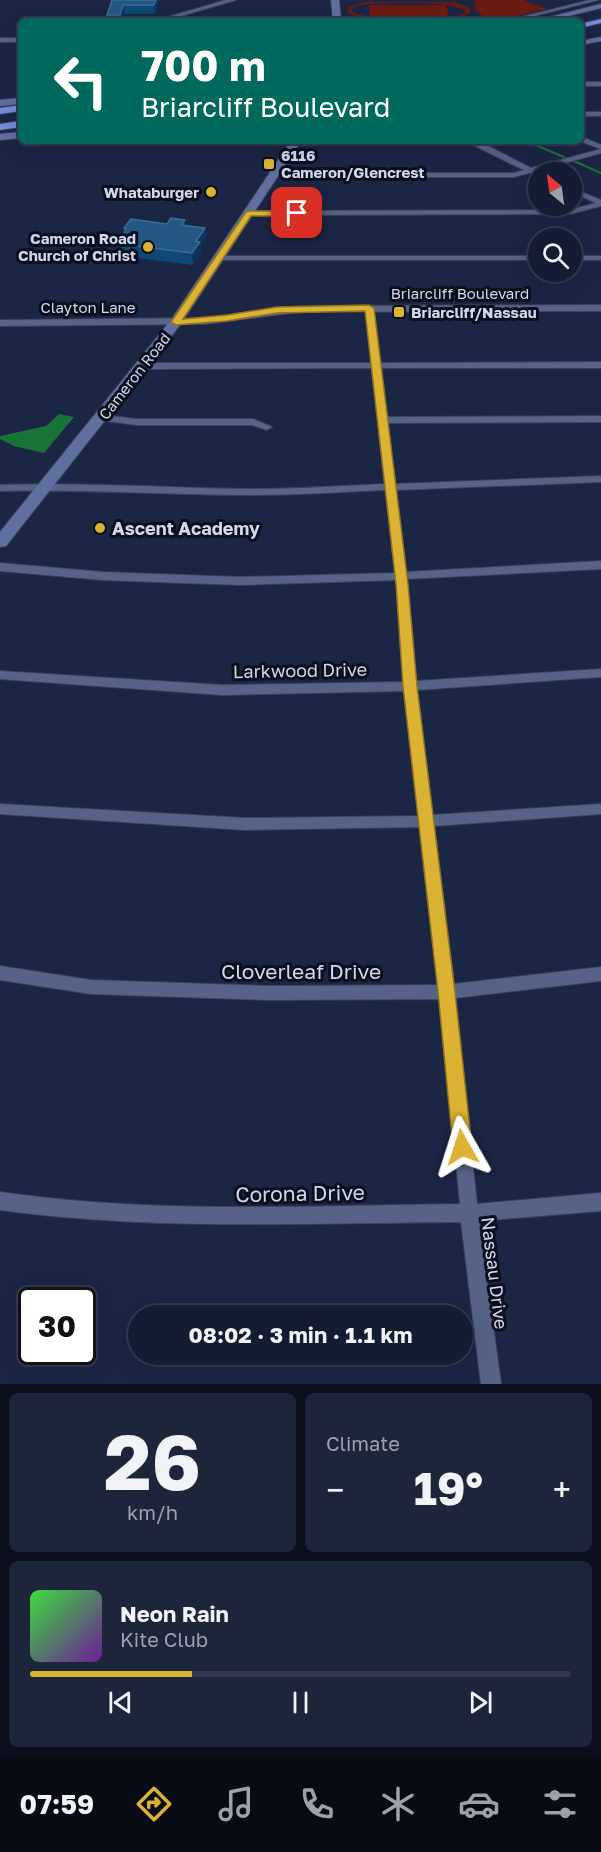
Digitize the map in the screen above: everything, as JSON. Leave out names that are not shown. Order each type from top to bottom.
[{"type":"highway","points":[[584,25],[601,21]]},
{"type":"highway","points":[[584,32],[601,28]]},
{"type":"highway","points":[[0,111],[18,108]]},
{"type":"highway","points":[[0,120],[18,124]]},
{"type":"highway","points":[[0,127],[18,125]]},
{"type":"main road","points":[[335,0],[335,18]]},
{"type":"main road","points":[[551,18],[601,6]]},
{"type":"main road","points":[[325,9],[330,10],[334,18]]},
{"type":"main road","points":[[584,42],[601,39]]},
{"type":"main road","points":[[0,103],[18,101]]},
{"type":"main road","points":[[0,137],[18,127]]},
{"type":"main road","name":"Cameron Road","points":[[0,542],[176,322],[294,144]]},
{"type":"street","points":[[161,18],[218,1],[232,0]]},
{"type":"street","points":[[521,18],[596,0]]},
{"type":"street","points":[[0,41],[18,41]]},
{"type":"street","points":[[584,84],[601,84]]},
{"type":"street","points":[[584,114],[601,114]]},
{"type":"street","points":[[584,140],[601,149]]},
{"type":"street","points":[[477,144],[528,170]]},
{"type":"street","points":[[559,162],[601,149]]},
{"type":"street","points":[[276,173],[301,176],[500,176],[528,171]]},
{"type":"street","points":[[582,195],[601,204]]},
{"type":"street","points":[[249,213],[570,213],[601,204]]},
{"type":"street","points":[[218,258],[528,258]]},
{"type":"street","points":[[582,258],[601,258]]},
{"type":"street","name":"Nassau Drive","points":[[369,308],[401,576],[410,686],[447,992],[469,1213],[490,1384]]},
{"type":"street","name":"Briarcliff Boulevard","points":[[176,322],[227,318],[277,310],[601,308]]},
{"type":"street","name":"Clayton Lane","points":[[0,323],[176,322]]},
{"type":"street","points":[[142,366],[601,365]]},
{"type":"street","points":[[101,418],[137,422],[253,422],[267,427]]},
{"type":"street","points":[[381,420],[601,419]]},
{"type":"street","points":[[0,488],[66,486],[255,492],[601,479]]},
{"type":"street","points":[[0,567],[103,576],[240,581],[601,566]]},
{"type":"street","name":"Larkwood Drive","points":[[0,675],[222,690],[410,686],[601,673]]},
{"type":"street","points":[[0,809],[245,824],[426,821],[601,809]]},
{"type":"street","name":"Cloverleaf Drive","points":[[0,974],[91,987],[268,993],[447,992],[601,974]]},
{"type":"street","name":"Corona Drive","points":[[0,1201],[50,1208],[199,1216],[469,1213],[601,1202]]},
{"type":"shaded area","points":[[477,0],[523,0],[547,9],[508,18],[485,18],[476,11],[474,4]]},
{"type":"shaded area","points":[[364,2],[456,2],[469,8],[471,12],[453,18],[437,18],[466,12],[450,6],[405,3],[355,6],[351,11],[373,17],[390,18],[370,18],[347,12],[349,7]]},
{"type":"shaded area","points":[[369,5],[446,5],[449,16],[370,16]]},
{"type":"shaded area","points":[[59,414],[74,417],[44,453],[14,446],[0,439],[0,436],[46,426]]},
{"type":"building","points":[[112,0],[156,0],[154,5],[123,5],[120,15],[107,15]]},
{"type":"building","points":[[171,218],[185,220],[181,225],[205,228],[196,241],[200,242],[192,253],[119,244],[126,229],[124,228],[131,219],[167,224]]},
{"type":"waterway","points":[[533,144],[564,157]]},
{"type":"waterway","points":[[574,161],[601,173]]},
{"type":"place","name":"6116 Cameron/Glencrest","points":[[269,164]]},
{"type":"place","name":"Whataburger","points":[[211,192]]},
{"type":"place","name":"Cameron Road Church of Christ","points":[[148,247]]},
{"type":"place","name":"Briarcliff/Nassau","points":[[399,312]]},
{"type":"place","name":"Ascent Academy","points":[[100,528]]},
{"type":"route","points":[[297,213],[249,213],[176,322],[205,321],[277,310],[369,308],[402,584],[410,686],[447,992],[462,1147]]}]
